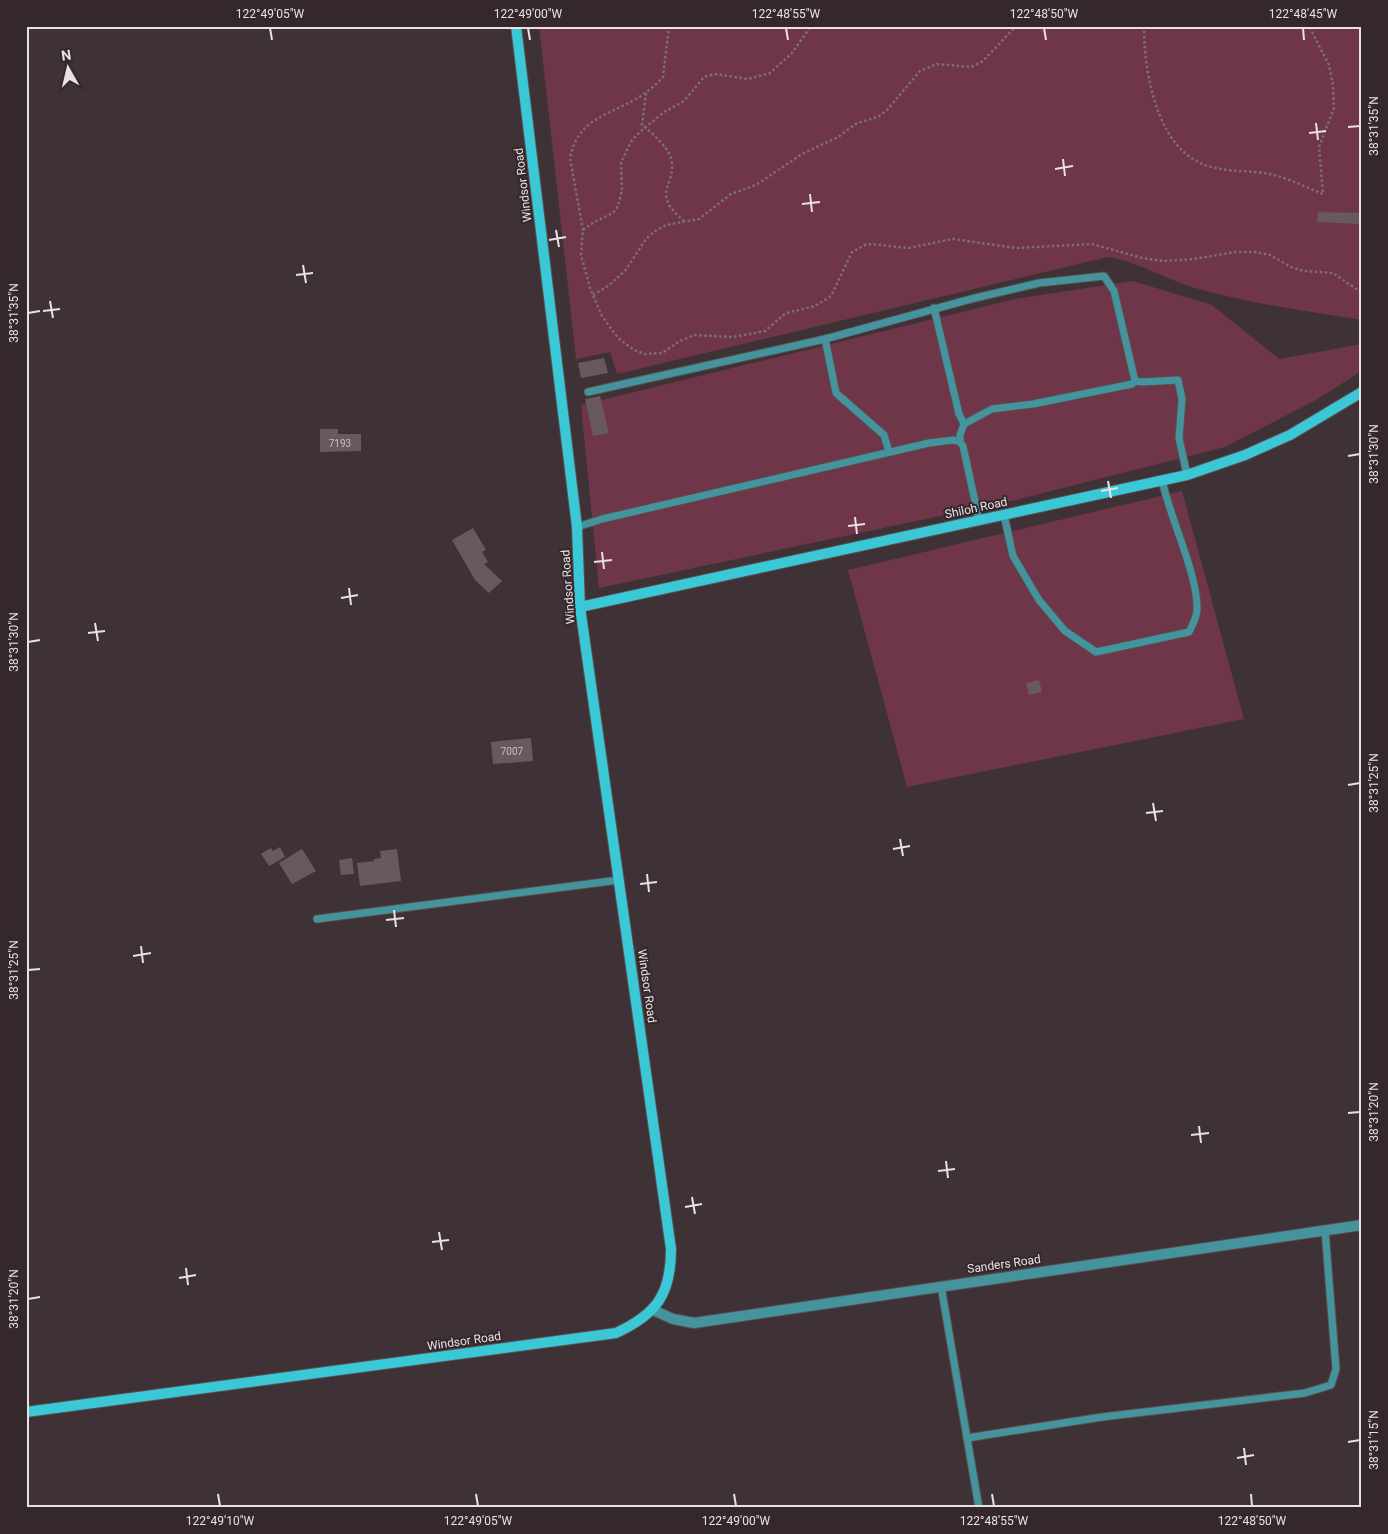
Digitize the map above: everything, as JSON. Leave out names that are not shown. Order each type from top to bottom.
[{"type":"main road","name":"Windsor Road","points":[[26,1412],[616,1333],[636,1324],[653,1310],[664,1294],[671,1273],[671,1249],[580,607],[577,527],[516,26]]},
{"type":"main road","name":"Shiloh Road","points":[[580,607],[1187,474],[1245,455],[1290,435],[1362,392]]},
{"type":"street","name":"Sanders Road","points":[[653,1310],[673,1319],[694,1323],[1362,1224]]},
{"type":"lane","points":[[588,392],[825,339],[934,308],[1039,283],[1104,276],[1114,291],[1135,381]]},
{"type":"lane","points":[[934,308],[959,414],[964,424]]},
{"type":"lane","points":[[825,339],[836,392],[884,435],[889,452]]},
{"type":"lane","points":[[979,520],[960,436],[964,424],[992,409],[1033,404],[1132,384],[1135,381],[1178,380],[1182,399],[1179,438],[1187,474]]},
{"type":"lane","points":[[577,527],[602,519],[928,443],[953,440],[960,442]]},
{"type":"lane","points":[[1004,515],[1013,556],[1039,600],[1065,630],[1096,652],[1189,632],[1198,612],[1191,575],[1167,504],[1162,480]]},
{"type":"lane","points":[[317,919],[619,880]]},
{"type":"lane","points":[[968,1438],[1102,1417],[1305,1393],[1331,1385],[1336,1369],[1324,1230]]},
{"type":"lane","points":[[941,1286],[979,1508]]},
{"type":"path","points":[[669,26],[663,77],[646,93],[603,114],[582,130],[576,137],[570,158],[583,230],[581,255],[593,295],[602,316],[618,338],[634,350],[654,355],[662,353],[687,337],[733,337],[765,331],[786,313],[815,306],[831,296],[852,252],[871,244],[908,248],[953,239],[1016,248],[1092,244],[1142,258],[1164,260],[1194,259],[1235,252],[1256,252],[1270,255],[1290,267],[1303,271],[1333,273],[1362,293]]},
{"type":"path","points":[[583,230],[594,222],[613,213],[618,206],[622,190],[621,162],[632,140],[664,112],[684,102],[704,77],[715,74],[748,79],[770,73],[792,53],[811,26]]},
{"type":"path","points":[[593,295],[608,286],[625,270],[646,239],[655,231],[666,225],[699,219],[731,194],[756,185],[802,154],[838,137],[857,123],[878,117],[887,110],[920,71],[937,64],[971,67],[983,61],[1016,26]]},
{"type":"path","points":[[1144,26],[1148,71],[1154,97],[1169,136],[1181,150],[1196,161],[1214,168],[1275,176],[1323,194],[1319,147],[1334,108],[1333,85],[1329,65],[1309,26]]},
{"type":"path","points":[[646,93],[642,123],[664,146],[671,158],[667,200],[671,210],[685,222]]},
{"type":"shaded area","points":[[539,26],[1362,26],[1362,320],[1239,299],[1188,286],[1120,259],[1108,257],[617,374],[610,352],[576,359]]},
{"type":"shaded area","points":[[1133,281],[1212,305],[1279,359],[1362,344],[1362,371],[1314,401],[1225,447],[1016,500],[599,588],[581,405],[1015,299]]},
{"type":"shaded area","points":[[1182,491],[1244,719],[907,787],[848,570]]},
{"type":"building","points":[[1318,212],[1360,213],[1359,224],[1317,222]]},
{"type":"building","points":[[604,358],[608,373],[581,378],[578,363]]},
{"type":"building","points":[[600,396],[609,433],[593,436],[585,399]]},
{"type":"building","points":[[320,429],[338,429],[338,434],[361,434],[361,451],[320,452]]},
{"type":"building","points":[[473,528],[486,550],[482,552],[488,562],[484,564],[502,581],[489,593],[475,580],[452,540]]},
{"type":"building","points":[[1039,680],[1042,692],[1029,695],[1026,683]]},
{"type":"building","points":[[531,738],[533,761],[493,764],[491,742]]},
{"type":"building","points":[[280,847],[285,857],[269,866],[261,854],[271,848],[273,851]]},
{"type":"building","points":[[302,849],[316,871],[292,884],[279,863]]},
{"type":"building","points":[[397,849],[401,881],[360,886],[357,863],[374,861],[374,859],[381,858],[380,851]]},
{"type":"building","points":[[352,858],[354,874],[341,875],[339,860]]}]
